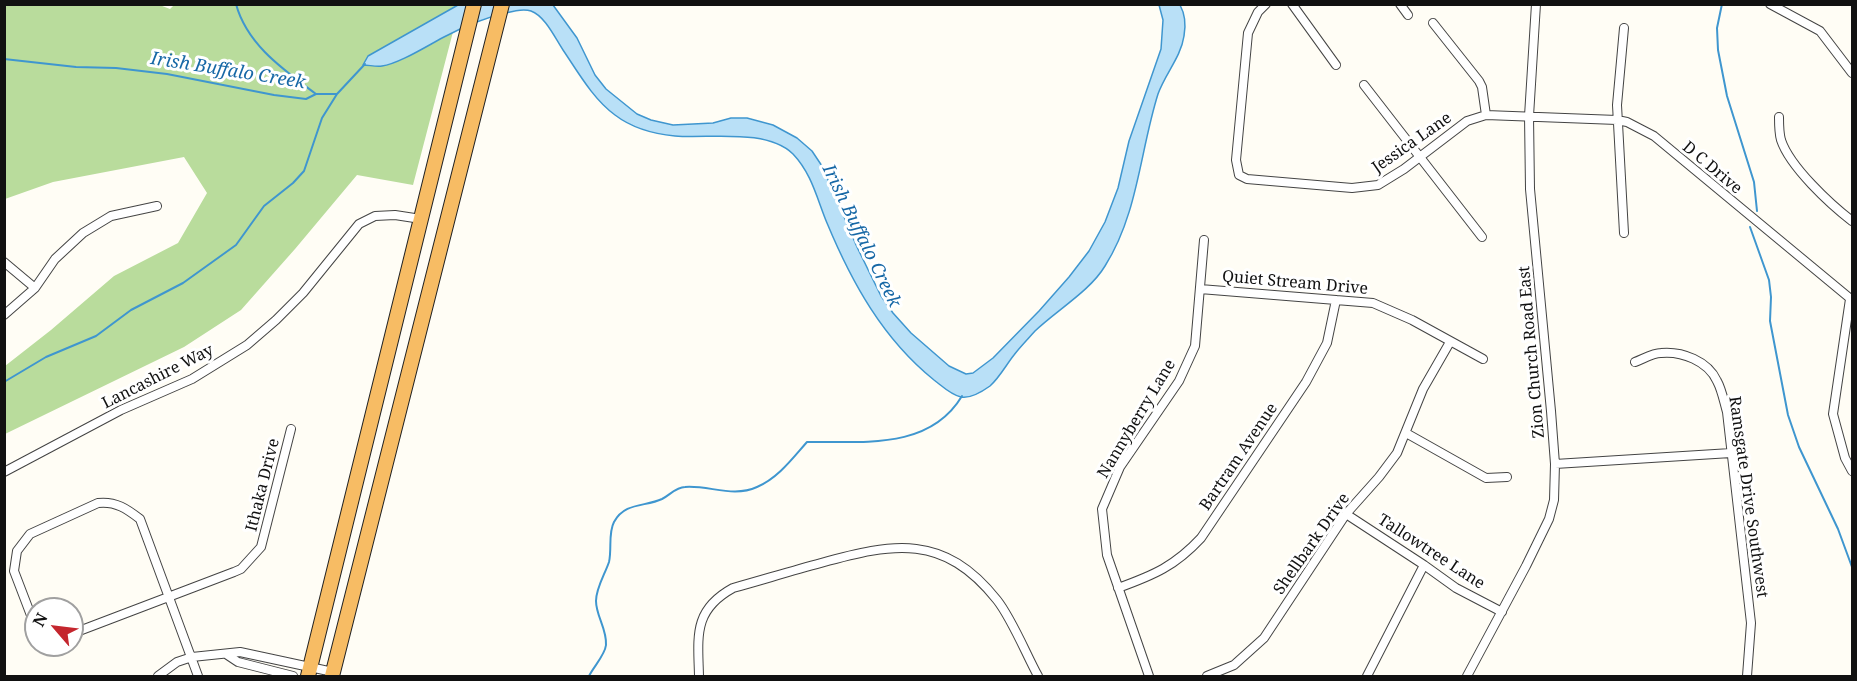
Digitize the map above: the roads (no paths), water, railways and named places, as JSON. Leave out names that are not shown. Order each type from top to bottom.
[{"type":"highway","points":[[309,672],[474,4]]},
{"type":"highway","points":[[333,674],[502,4]]},
{"type":"street","name":"Jessica Lane","points":[[1266,4],[1258,12],[1251,25],[1247,41],[1236,160],[1239,175],[1246,179],[1352,188],[1378,185],[1467,121],[1486,115],[1530,116]]},
{"type":"street","points":[[1292,4],[1336,65]]},
{"type":"street","points":[[1400,4],[1408,15]]},
{"type":"street","name":"Zion Church Road East","points":[[1467,676],[1549,519],[1554,500],[1555,464],[1544,318],[1530,189],[1530,116],[1536,4]]},
{"type":"street","points":[[1770,4],[1820,31],[1852,73]]},
{"type":"street","points":[[1433,23],[1479,81],[1486,115]]},
{"type":"street","points":[[1624,28],[1617,120],[1624,233]]},
{"type":"street","points":[[1364,85],[1482,237]]},
{"type":"street","name":"D C Drive","points":[[1530,116],[1617,120],[1634,124],[1654,136],[1851,299]]},
{"type":"street","points":[[1779,117],[1782,142],[1797,166],[1828,200],[1852,220]]},
{"type":"street","points":[[4,315],[35,288],[55,259],[83,232],[111,216],[157,206]]},
{"type":"street","name":"Lancashire Way","points":[[4,472],[121,410],[192,379],[247,345],[303,293],[359,224],[375,216],[395,214],[421,219]]},
{"type":"street","name":"Nannyberry Lane","points":[[1149,676],[1107,555],[1102,509],[1120,467],[1179,381],[1195,346],[1204,240]]},
{"type":"street","points":[[4,262],[35,288]]},
{"type":"street","name":"Quiet Stream Drive","points":[[1200,289],[1372,303],[1412,320],[1483,359]]},
{"type":"street","points":[[1851,299],[1833,414],[1845,458],[1852,471]]},
{"type":"street","name":"Bartram Avenue","points":[[1118,588],[1153,576],[1184,556],[1201,538],[1305,382],[1327,343],[1336,300]]},
{"type":"street","name":"Shellbark Drive","points":[[1207,676],[1234,665],[1264,638],[1346,513],[1379,477],[1396,453],[1423,389],[1450,342]]},
{"type":"street","name":"Ramsgate Drive Southwest","points":[[1635,362],[1660,352],[1684,355],[1699,361],[1718,381],[1727,412],[1751,623],[1747,676]]},
{"type":"street","name":"Ithaka Drive","points":[[84,629],[241,569],[261,548],[291,429]]},
{"type":"street","points":[[1406,433],[1486,478],[1507,477]]},
{"type":"street","points":[[1555,464],[1731,453]]},
{"type":"street","points":[[24,597],[14,572],[17,550],[30,534],[98,503],[106,502],[123,506],[140,519],[198,676]]},
{"type":"street","name":"Tallowtree Lane","points":[[1346,513],[1456,588],[1502,612]]},
{"type":"street","points":[[699,676],[698,633],[702,616],[718,596],[733,588],[862,551],[893,547],[916,548],[941,555],[969,571],[999,602],[1038,676]]},
{"type":"street","points":[[1367,676],[1424,565]]},
{"type":"street","points":[[158,676],[177,663],[192,657],[246,652],[309,672],[333,674]]},
{"type":"street","points":[[225,654],[238,662],[293,676]]},
{"type":"water","points":[[458,5],[553,5],[577,38],[595,75],[606,89],[637,114],[651,120],[673,125],[747,118],[773,125],[797,138],[812,151],[822,166],[857,247],[881,296],[893,313],[911,333],[949,366],[966,374],[973,373],[993,358],[1039,311],[1089,251],[1105,222],[1118,188],[1129,141],[1161,49],[1163,20],[1159,5],[1180,5],[1185,28],[1180,51],[1158,94],[1125,225],[1105,266],[1091,284],[1035,331],[990,386],[977,394],[961,397],[947,390],[916,364],[884,328],[847,267],[805,170],[793,154],[782,146],[768,141],[737,136],[667,135],[644,130],[629,123],[607,109],[580,76],[545,22],[528,10],[512,11],[490,17],[453,32],[406,58],[389,64],[363,65],[368,56]]},
{"type":"waterway","points":[[236,4],[241,19],[258,44],[280,66],[316,94]]},
{"type":"waterway","points":[[1722,4],[1717,28],[1718,50],[1727,96],[1754,182],[1757,211]]},
{"type":"waterway","name":"Irish Buffalo Creek","points":[[4,59],[167,74],[306,99],[316,94],[337,94],[365,64]]},
{"type":"waterway","points":[[4,382],[46,357],[96,336],[131,310],[183,283],[236,245],[264,206],[304,171],[322,118],[337,94]]},
{"type":"waterway","points":[[1750,227],[1769,280],[1770,321],[1788,415],[1799,447],[1838,529],[1852,567]]},
{"type":"waterway","points":[[589,676],[602,657],[606,645],[605,633],[596,607],[596,596],[609,562],[612,526],[624,511],[662,499],[682,487],[730,491],[757,487],[778,473],[807,442],[871,442],[913,434],[931,426],[948,414],[962,396]]}]
